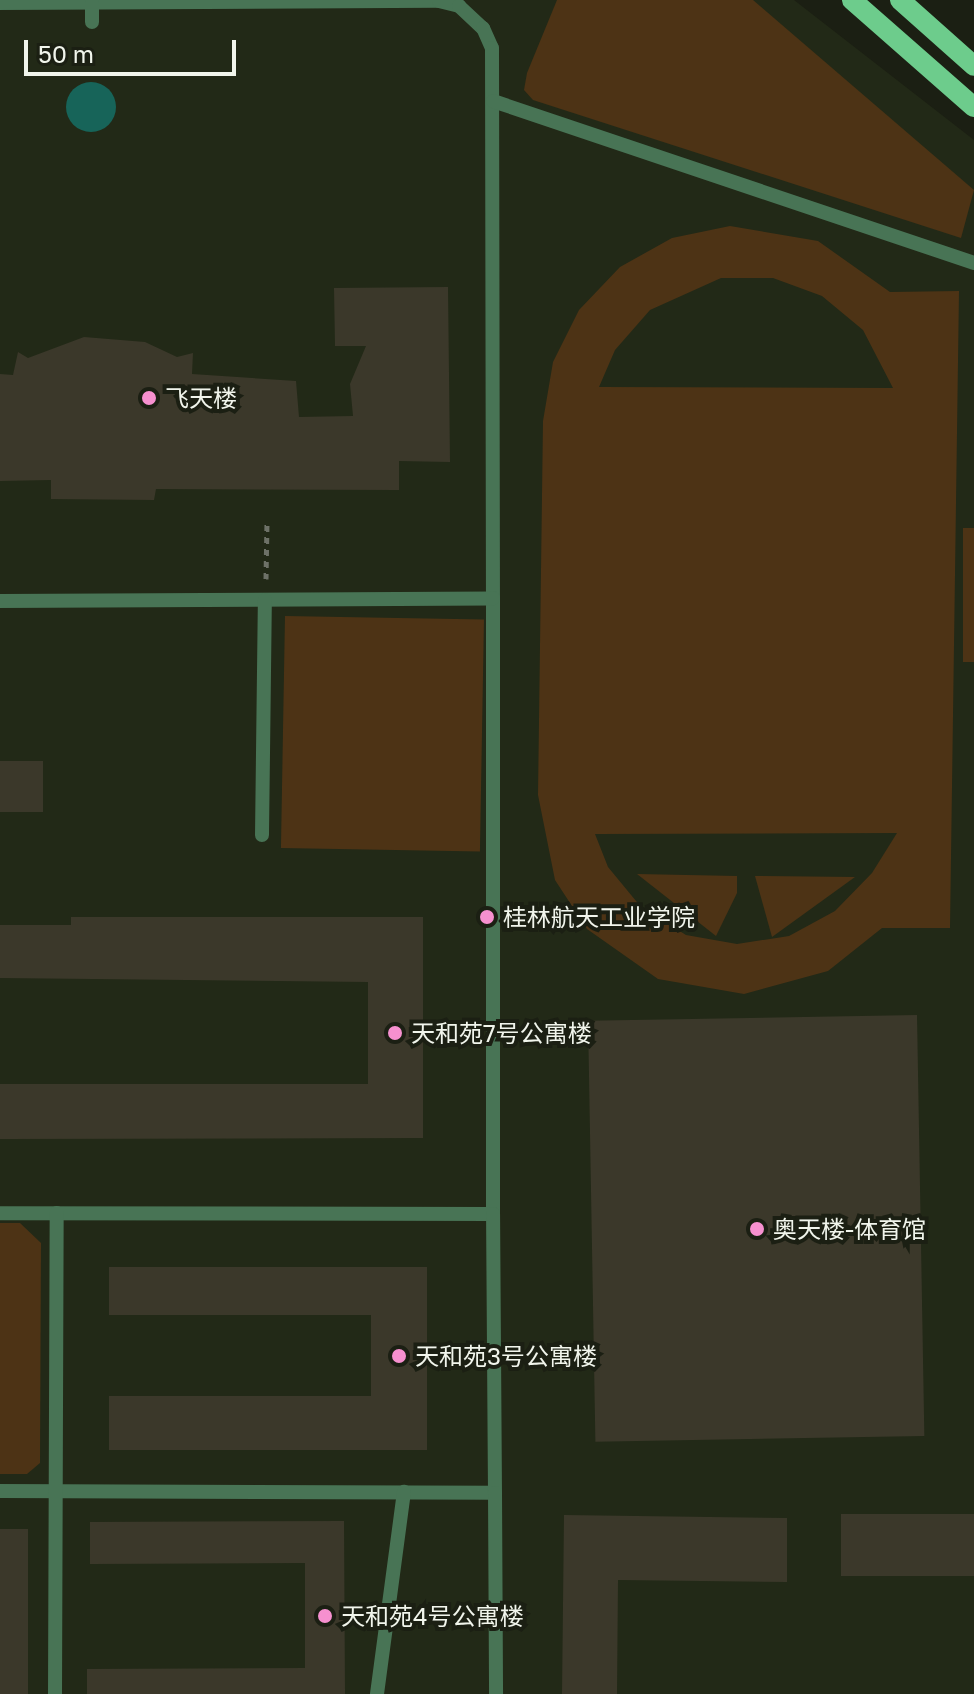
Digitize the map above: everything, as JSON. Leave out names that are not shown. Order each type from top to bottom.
[{"type":"main road","points":[[852,0],[974,107]]},
{"type":"main road","points":[[900,0],[974,66]]},
{"type":"lane","points":[[0,3],[448,2],[488,36],[493,101],[496,1694]]},
{"type":"lane","points":[[92,3],[92,22]]},
{"type":"lane","points":[[493,101],[974,263]]},
{"type":"lane","points":[[0,601],[493,598]]},
{"type":"lane","points":[[262,835],[265,600]]},
{"type":"lane","points":[[0,1213],[493,1214]]},
{"type":"lane","points":[[55,1694],[57,1213]]},
{"type":"lane","points":[[0,1491],[495,1493]]},
{"type":"lane","points":[[377,1694],[404,1492]]},
{"type":"path","points":[[265,600],[267,524]]},
{"type":"shaded area","name":"桂林航天工业学院","points":[[0,0],[794,0],[974,140],[974,1694],[0,1694]]},
{"type":"shaded area","points":[[557,0],[753,0],[974,190],[961,238],[533,100],[524,90],[527,73]]},
{"type":"shaded area","points":[[730,226],[818,241],[890,292],[959,291],[950,928],[882,928],[828,971],[744,994],[658,979],[587,929],[555,880],[538,795],[543,421],[553,362],[579,310],[620,267],[672,238]],"holes":[[[721,278],[773,278],[822,296],[863,330],[893,388],[599,387],[615,350],[650,310]],[[897,833],[872,873],[835,911],[789,936],[737,944],[686,935],[641,907],[608,867],[595,834]]]},
{"type":"shaded area","points":[[963,528],[974,528],[974,662],[963,662]]},
{"type":"shaded area","points":[[285,616],[484,619],[480,851],[281,848]]},
{"type":"shaded area","points":[[637,874],[737,876],[737,893],[716,936]]},
{"type":"shaded area","points":[[755,876],[855,877],[772,937]]},
{"type":"shaded area","points":[[0,1223],[20,1223],[41,1243],[40,1463],[27,1474],[0,1474]]},
{"type":"water","points":[[91,82],[109,89],[116,107],[109,125],[91,132],[73,125],[66,107],[73,89]]},
{"type":"building","name":"飞天楼","points":[[448,287],[450,462],[399,461],[399,490],[156,489],[154,500],[51,499],[51,480],[0,481],[0,374],[13,375],[18,352],[28,358],[84,337],[145,342],[177,357],[193,353],[192,374],[296,381],[299,417],[353,416],[350,384],[366,346],[335,346],[334,288]]},
{"type":"building","points":[[0,761],[43,761],[43,812],[0,812]]},
{"type":"building","name":"天和苑7号公寓楼","points":[[71,917],[423,917],[423,1138],[0,1139],[0,1084],[368,1084],[368,982],[0,978],[0,925],[71,925]]},
{"type":"building","name":"奥天楼-体育馆","points":[[917,1015],[924,1436],[595,1442],[588,1021]]},
{"type":"building","name":"天和苑3号公寓楼","points":[[109,1267],[427,1267],[427,1450],[109,1450],[109,1396],[371,1396],[371,1315],[109,1315]]},
{"type":"building","points":[[841,1514],[974,1514],[974,1576],[841,1576]]},
{"type":"building","points":[[564,1515],[787,1518],[787,1582],[618,1580],[617,1694],[562,1694]]},
{"type":"building","name":"天和苑4号公寓楼","points":[[344,1521],[345,1694],[87,1694],[87,1669],[305,1668],[305,1563],[90,1564],[90,1522]]},
{"type":"building","points":[[0,1529],[28,1529],[28,1694],[0,1694]]},
{"type":"place","name":"飞天楼","points":[[149,398]]},
{"type":"place","name":"桂林航天工业学院","points":[[487,917]]},
{"type":"place","name":"天和苑7号公寓楼","points":[[395,1033]]},
{"type":"place","name":"奥天楼-体育馆","points":[[757,1229]]},
{"type":"place","name":"天和苑3号公寓楼","points":[[399,1356]]},
{"type":"place","name":"天和苑4号公寓楼","points":[[325,1616]]}]
